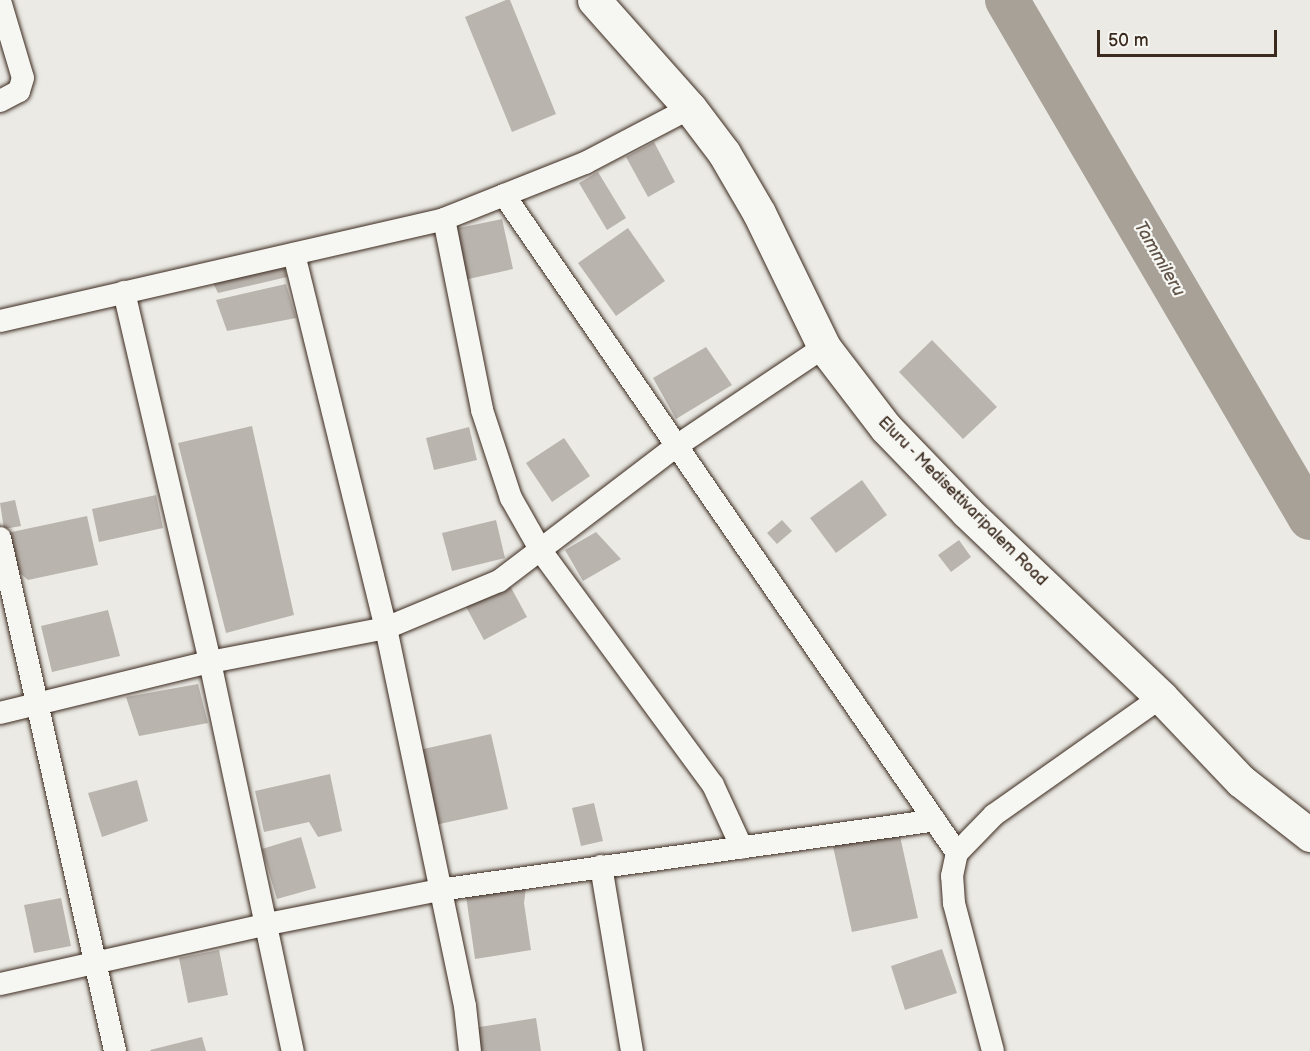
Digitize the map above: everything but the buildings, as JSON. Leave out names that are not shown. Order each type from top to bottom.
[{"type":"main road","name":"Eluru - Medisettivaripalem Road","points":[[594,0],[690,108],[724,153],[759,213],[824,347],[894,437],[967,512],[1161,697],[1241,781],[1310,835]]},
{"type":"street","points":[[0,1],[23,78],[19,91],[11,99],[0,100]]},
{"type":"street","points":[[0,321],[444,219],[585,163],[690,108]]},
{"type":"street","points":[[504,195],[675,447],[957,853]]},
{"type":"street","points":[[444,219],[482,410],[511,498],[541,551],[713,785],[742,848]]},
{"type":"street","points":[[294,254],[386,628],[465,1006],[470,1051]]},
{"type":"street","points":[[124,292],[210,662],[268,924],[293,1051]]},
{"type":"street","points":[[0,713],[210,662],[386,628],[500,580],[675,447],[824,347]]},
{"type":"street","points":[[0,538],[115,1051]]},
{"type":"street","points":[[985,1050],[954,903],[952,876],[957,853],[994,815],[1161,697]]},
{"type":"street","points":[[0,984],[268,924],[439,890],[934,820]]},
{"type":"street","points":[[601,866],[632,1051]]},
{"type":"waterway","name":"Tammileru","points":[[1007,0],[1310,518]]}]
